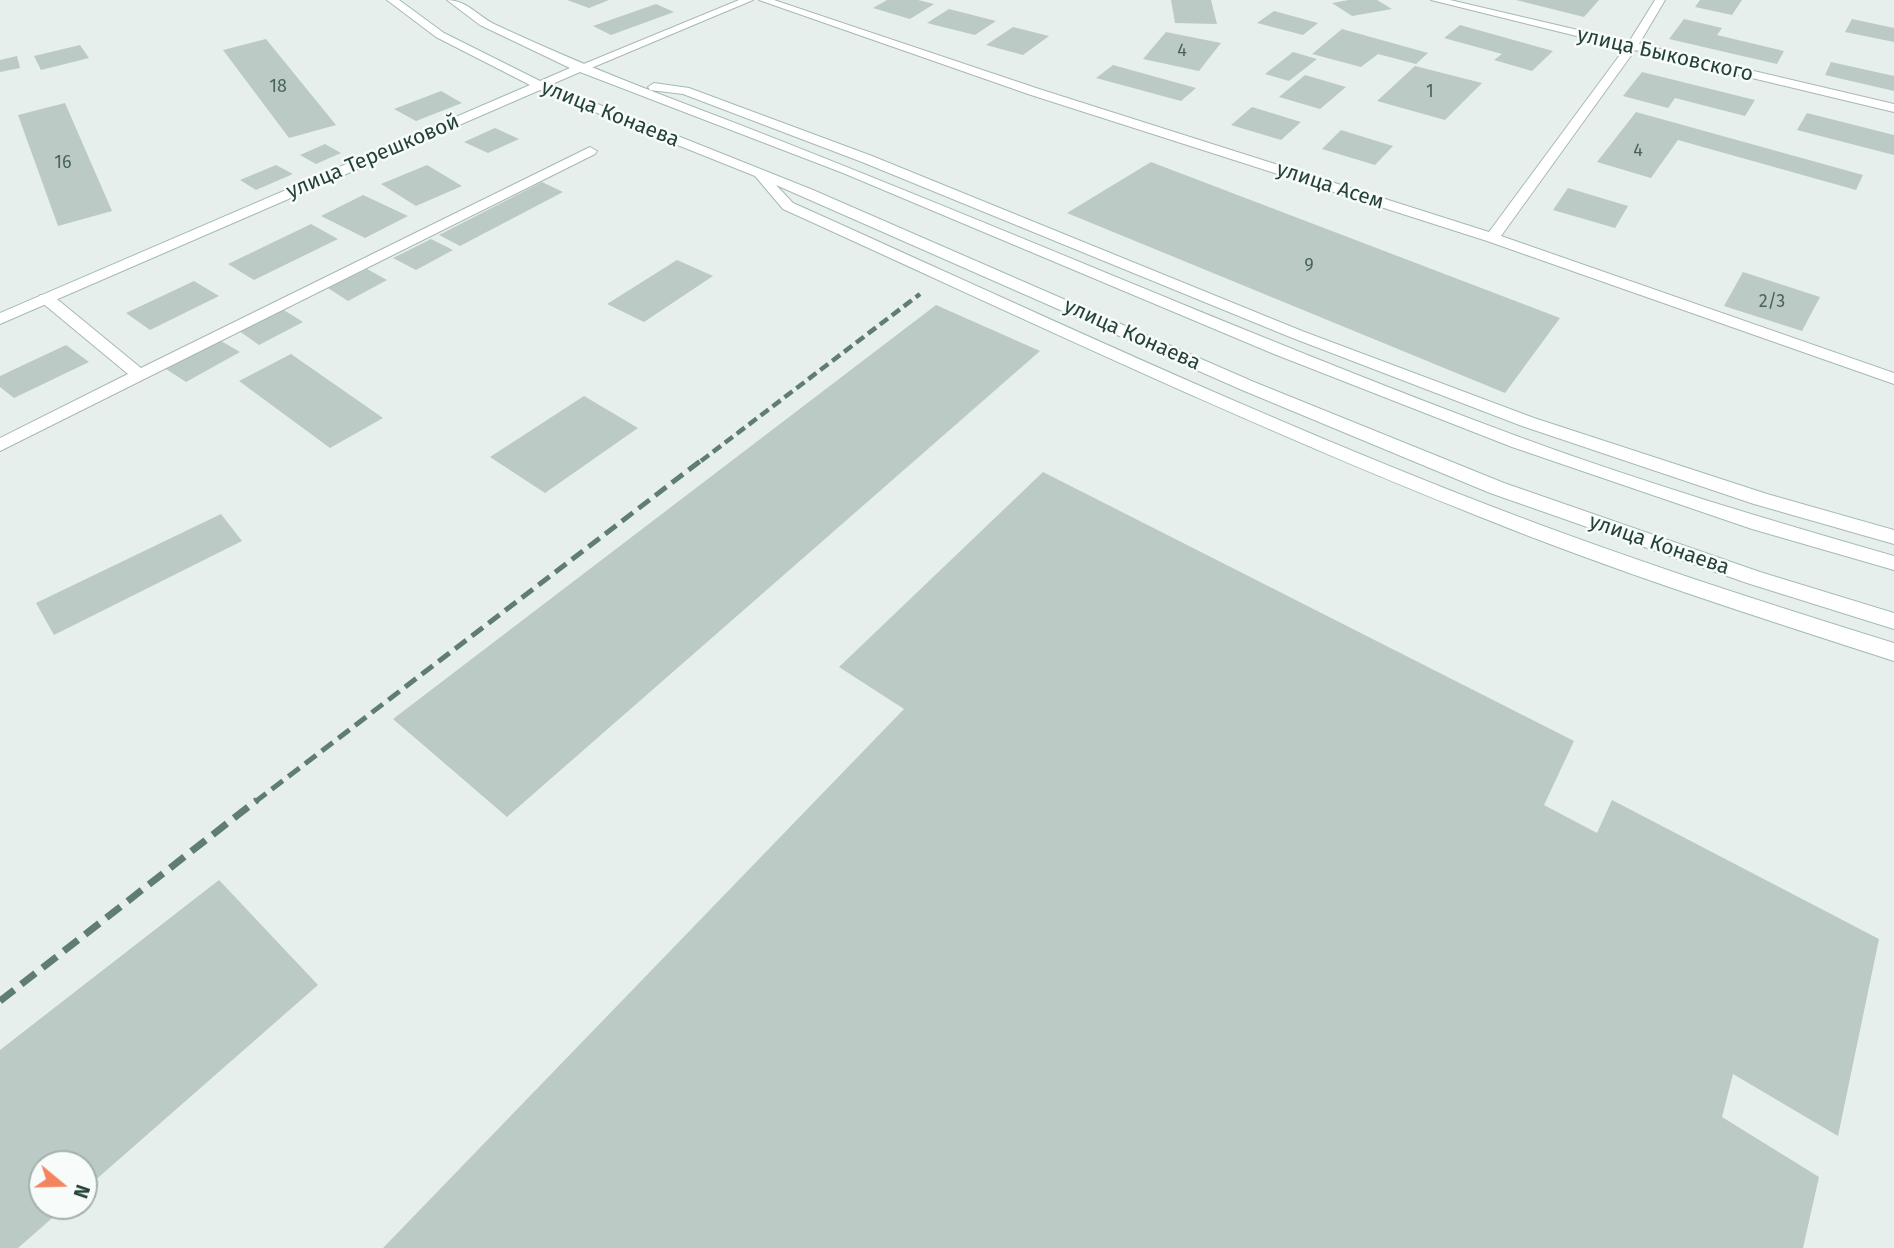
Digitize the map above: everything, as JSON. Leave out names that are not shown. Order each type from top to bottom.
[{"type":"main road","name":"улица Конаева","points":[[392,0],[440,36],[538,85],[757,173],[1248,386],[1497,488],[1754,578],[1894,621]]},
{"type":"main road","name":"улица Конаева","points":[[452,0],[484,23],[580,68],[873,180],[1280,350],[1518,443],[1759,524],[1894,564]]},
{"type":"main road","name":"улица Терешковой","points":[[0,319],[538,85],[748,0]]},
{"type":"main road","name":"улица Асем","points":[[764,0],[1035,92],[1492,238],[1894,379]]},
{"type":"main road","name":"улица Быковского","points":[[1436,0],[1894,108]]},
{"type":"main road","points":[[1492,238],[1632,47],[1660,0]]},
{"type":"main road","points":[[621,83],[685,91],[867,159],[1296,334],[1528,422],[1761,499],[1894,537]]},
{"type":"main road","points":[[0,445],[590,151]]},
{"type":"main road","points":[[757,173],[788,206],[1294,431],[1486,512],[1752,607],[1894,652]]},
{"type":"main road","points":[[46,298],[139,375]]},
{"type":"building","points":[[567,0],[609,0],[589,8]]},
{"type":"building","points":[[887,0],[918,0],[934,4],[910,19],[873,8]]},
{"type":"building","points":[[1171,0],[1211,0],[1217,24],[1175,23]]},
{"type":"building","points":[[1377,0],[1392,9],[1352,16],[1332,3]]},
{"type":"building","points":[[1516,0],[1599,0],[1584,17]]},
{"type":"building","points":[[1700,0],[1742,0],[1732,15],[1695,7]]},
{"type":"building","points":[[656,4],[674,12],[611,35],[593,26]]},
{"type":"building","points":[[949,9],[996,21],[975,35],[927,23]]},
{"type":"building","points":[[1274,11],[1318,23],[1303,35],[1257,23]]},
{"type":"building","points":[[1684,19],[1722,28],[1717,35],[1784,51],[1777,64],[1669,39]]},
{"type":"building","points":[[1852,19],[1894,28],[1894,42],[1845,32]]},
{"type":"building","points":[[1460,25],[1553,51],[1532,71],[1494,60],[1502,54],[1444,38]]},
{"type":"building","points":[[1013,27],[1049,36],[1023,55],[986,45]]},
{"type":"building","points":[[1342,29],[1428,53],[1416,64],[1378,54],[1361,67],[1312,54]]},
{"type":"building","points":[[1166,32],[1221,43],[1199,71],[1143,59]]},
{"type":"building","points":[[266,39],[336,125],[289,138],[223,50]]},
{"type":"building","points":[[80,45],[89,58],[41,70],[34,56]]},
{"type":"building","points":[[1293,52],[1317,59],[1289,81],[1265,74]]},
{"type":"building","points":[[17,56],[20,68],[0,72],[0,60]]},
{"type":"building","points":[[1831,62],[1894,76],[1894,91],[1825,75]]},
{"type":"building","points":[[1113,65],[1196,88],[1181,101],[1096,78]]},
{"type":"building","points":[[1415,66],[1482,83],[1445,120],[1377,101]]},
{"type":"building","points":[[1642,72],[1755,100],[1745,116],[1675,98],[1668,108],[1623,96]]},
{"type":"building","points":[[1305,75],[1346,87],[1320,109],[1279,97]]},
{"type":"building","points":[[441,91],[462,103],[416,121],[394,109]]},
{"type":"building","points":[[65,103],[112,211],[58,226],[18,115]]},
{"type":"building","points":[[1252,107],[1301,122],[1281,140],[1231,125]]},
{"type":"building","points":[[1636,112],[1863,175],[1856,190],[1678,140],[1651,178],[1597,162]]},
{"type":"building","points":[[1807,113],[1894,135],[1894,155],[1797,130]]},
{"type":"building","points":[[495,128],[519,139],[488,153],[464,142]]},
{"type":"building","points":[[1341,130],[1393,146],[1375,165],[1322,149]]},
{"type":"building","points":[[325,144],[341,153],[316,164],[300,155]]},
{"type":"building","points":[[1151,162],[1560,318],[1505,393],[1067,213]]},
{"type":"building","points":[[276,165],[293,174],[256,190],[240,180]]},
{"type":"building","points":[[427,165],[462,186],[416,206],[381,184]]},
{"type":"building","points":[[542,182],[563,192],[460,246],[439,235]]},
{"type":"building","points":[[1568,188],[1628,206],[1615,228],[1553,210]]},
{"type":"building","points":[[363,195],[408,216],[365,238],[321,216]]},
{"type":"building","points":[[311,224],[338,239],[254,280],[228,264]]},
{"type":"building","points":[[431,239],[453,250],[416,270],[393,258]]},
{"type":"building","points":[[677,260],[713,276],[644,322],[607,304]]},
{"type":"building","points":[[367,269],[387,280],[348,301],[328,288]]},
{"type":"building","points":[[1743,272],[1820,297],[1802,331],[1724,306]]},
{"type":"building","points":[[194,281],[219,296],[150,330],[126,313]]},
{"type":"building","points":[[936,305],[1040,351],[507,817],[393,719]]},
{"type":"building","points":[[279,307],[303,322],[259,345],[235,328]]},
{"type":"building","points":[[216,338],[240,352],[186,382],[163,367]]},
{"type":"building","points":[[66,345],[89,362],[14,398],[0,387],[0,376]]},
{"type":"building","points":[[291,354],[383,418],[330,448],[239,381]]},
{"type":"building","points":[[584,396],[638,428],[545,493],[490,457]]},
{"type":"building","points":[[1043,472],[1574,741],[1544,805],[1597,833],[1612,800],[1879,939],[1838,1136],[1733,1074],[1722,1117],[1819,1177],[1803,1248],[383,1248],[904,709],[839,667]]},
{"type":"building","points":[[221,514],[242,541],[54,635],[36,603]]},
{"type":"building","points":[[219,880],[318,985],[98,1178],[98,1150],[28,1150],[28,1220],[50,1220],[18,1248],[0,1248],[0,1050]]},
{"type":"railway","points":[[701,461],[920,294]]},
{"type":"railway","points":[[255,802],[703,459]]},
{"type":"railway","points":[[0,1001],[257,800]]}]
